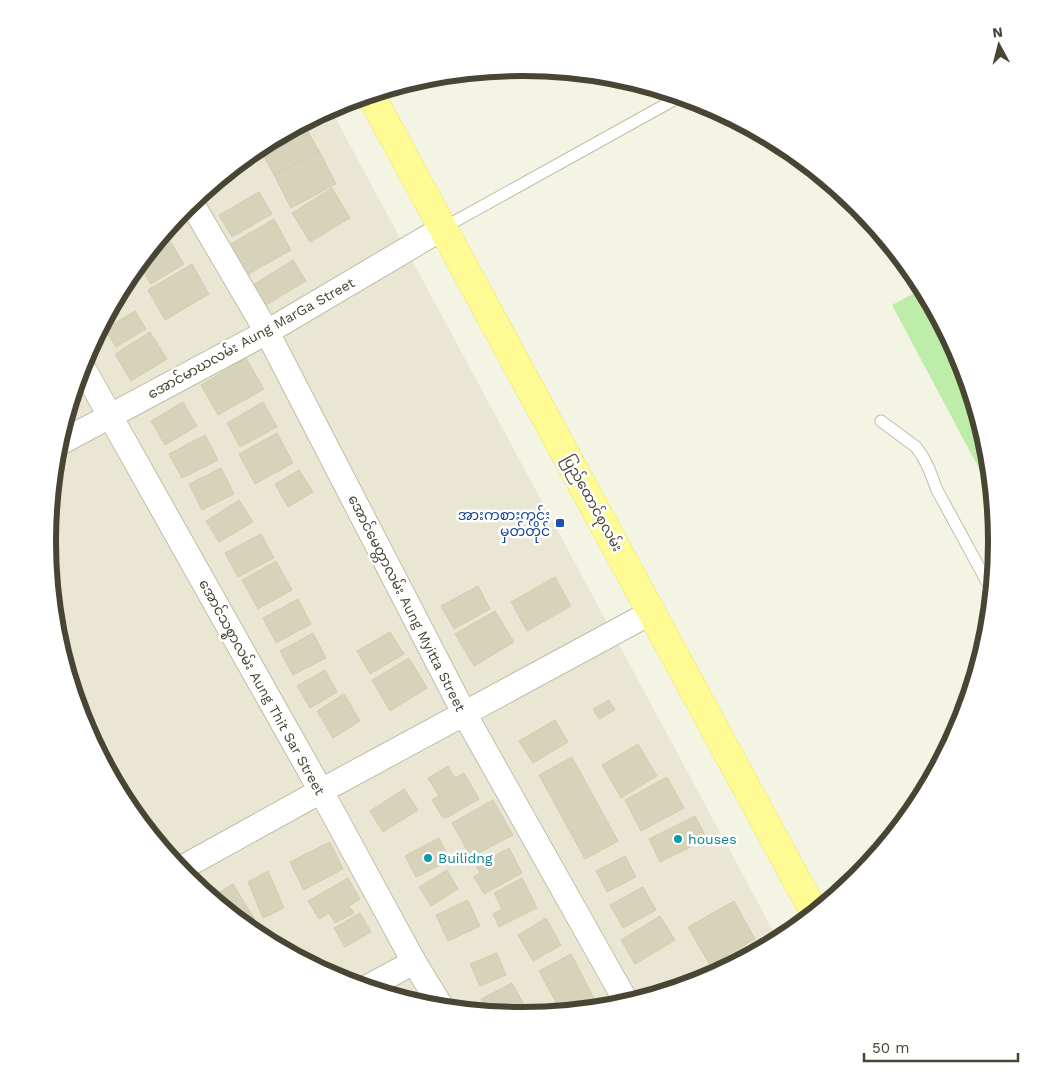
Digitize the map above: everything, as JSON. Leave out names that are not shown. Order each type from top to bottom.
[{"type":"main road","name":"ပြည်ထောင်စုလမ်း","points":[[373,100],[811,907]]},
{"type":"street","name":"အောင်မေတ္တာလမ်း Aung Myitta Street","points":[[195,210],[266,332],[464,714],[623,996]]},
{"type":"street","name":"အောင်မာဃလမ်း Aung MarGa Street","points":[[68,439],[266,332],[443,228]]},
{"type":"street","name":"အောင်သစ္စာလမ်း Aung Thit Sar Street","points":[[87,375],[321,791],[414,962],[436,999]]},
{"type":"street","points":[[187,865],[652,612]]},
{"type":"street","points":[[374,984],[414,962]]},
{"type":"lane","points":[[443,228],[673,100]]},
{"type":"lane","points":[[881,421],[916,447],[923,456],[937,490],[986,580]]},
{"type":"shaded area","points":[[334,116],[774,933],[755,945],[700,972],[672,983],[613,998],[583,1003],[522,1007],[461,1003],[431,998],[372,983],[344,972],[289,945],[263,929],[215,892],[193,871],[152,825],[135,800],[104,747],[92,720],[72,662],[65,632],[57,572],[56,541],[60,481],[65,451],[72,421],[92,363],[104,336],[135,283],[152,258],[193,212],[215,191],[263,154],[289,138]]},
{"type":"green space","points":[[915,293],[940,336],[963,392],[972,421],[983,477],[892,305]]},
{"type":"building","points":[[306,129],[319,151],[274,175],[263,154]]},
{"type":"building","points":[[319,151],[336,184],[291,208],[274,175]]},
{"type":"building","points":[[332,188],[350,218],[310,242],[292,213]]},
{"type":"building","points":[[259,192],[272,214],[232,237],[219,215]]},
{"type":"building","points":[[274,219],[291,250],[247,275],[229,245]]},
{"type":"building","points":[[170,241],[184,264],[151,284],[143,271],[162,246]]},
{"type":"building","points":[[293,260],[306,281],[266,305],[253,285]]},
{"type":"building","points":[[192,264],[209,294],[165,320],[148,290]]},
{"type":"building","points":[[135,311],[146,329],[116,347],[107,331],[109,326]]},
{"type":"building","points":[[150,332],[167,359],[131,381],[115,354]]},
{"type":"building","points":[[246,358],[264,389],[218,415],[201,385]]},
{"type":"building","points":[[183,402],[197,426],[165,445],[151,421]]},
{"type":"building","points":[[263,402],[277,427],[240,447],[227,423]]},
{"type":"building","points":[[277,433],[293,463],[255,484],[239,454]]},
{"type":"building","points":[[205,435],[218,460],[182,478],[169,454]]},
{"type":"building","points":[[221,468],[234,494],[202,510],[189,484]]},
{"type":"building","points":[[299,470],[313,492],[288,507],[275,484]]},
{"type":"building","points":[[239,500],[253,522],[219,542],[206,521]]},
{"type":"building","points":[[261,534],[274,558],[238,577],[225,553]]},
{"type":"building","points":[[276,561],[292,590],[258,609],[242,580]]},
{"type":"building","points":[[555,577],[571,606],[527,631],[511,602]]},
{"type":"building","points":[[478,586],[490,609],[454,629],[441,606]]},
{"type":"building","points":[[298,599],[311,624],[276,643],[263,618]]},
{"type":"building","points":[[495,611],[514,642],[474,666],[455,634]]},
{"type":"building","points":[[390,632],[404,654],[370,674],[357,651]]},
{"type":"building","points":[[313,633],[326,658],[293,675],[280,651]]},
{"type":"building","points":[[409,658],[427,688],[390,711],[372,680]]},
{"type":"building","points":[[325,670],[337,692],[310,708],[297,686]]},
{"type":"building","points":[[344,694],[360,721],[333,738],[317,711]]},
{"type":"building","points":[[609,700],[615,710],[599,719],[593,709]]},
{"type":"building","points":[[555,720],[568,742],[533,763],[519,741]]},
{"type":"building","points":[[638,744],[657,776],[621,798],[602,765]]},
{"type":"building","points":[[572,757],[618,841],[585,859],[539,775]]},
{"type":"building","points":[[448,766],[455,778],[464,773],[479,799],[443,818],[432,800],[439,796],[428,778]]},
{"type":"building","points":[[667,777],[684,808],[641,831],[625,800]]},
{"type":"building","points":[[404,789],[418,810],[383,832],[370,811]]},
{"type":"building","points":[[493,800],[513,835],[471,857],[452,823]]},
{"type":"building","name":"houses","points":[[695,816],[707,839],[660,862],[649,839]]},
{"type":"building","name":"Builidng","points":[[439,838],[450,860],[416,877],[405,856]]},
{"type":"building","points":[[330,842],[343,869],[304,890],[290,862]]},
{"type":"building","points":[[509,848],[522,873],[484,894],[474,877],[480,873],[476,866]]},
{"type":"building","points":[[625,856],[636,877],[607,892],[596,871]]},
{"type":"building","points":[[447,870],[458,889],[431,906],[419,887]]},
{"type":"building","points":[[268,871],[284,908],[263,918],[248,882]]},
{"type":"building","points":[[348,878],[360,899],[349,906],[354,913],[335,923],[329,913],[319,919],[308,901]]},
{"type":"building","points":[[522,878],[537,908],[499,927],[493,914],[502,909],[494,893]]},
{"type":"building","points":[[233,884],[259,926],[238,911],[217,894]]},
{"type":"building","points":[[643,887],[656,910],[623,928],[610,905]]},
{"type":"building","points":[[468,900],[480,926],[448,941],[436,915]]},
{"type":"building","points":[[734,901],[755,939],[710,965],[688,927]]},
{"type":"building","points":[[360,913],[371,932],[345,947],[334,928]]},
{"type":"building","points":[[660,916],[675,940],[635,964],[621,940]]},
{"type":"building","points":[[546,918],[561,945],[533,961],[518,935]]},
{"type":"building","points":[[497,953],[506,975],[480,986],[470,964]]},
{"type":"building","points":[[571,954],[595,1001],[549,1006],[556,1002],[539,971]]},
{"type":"building","points":[[512,983],[525,1007],[484,1005],[481,999]]},
{"type":"place","name":"အားကစားကွင်း မှတ်တိုင်","points":[[560,523]]},
{"type":"place","name":"houses","points":[[678,839]]},
{"type":"place","name":"Builidng","points":[[428,858]]}]
